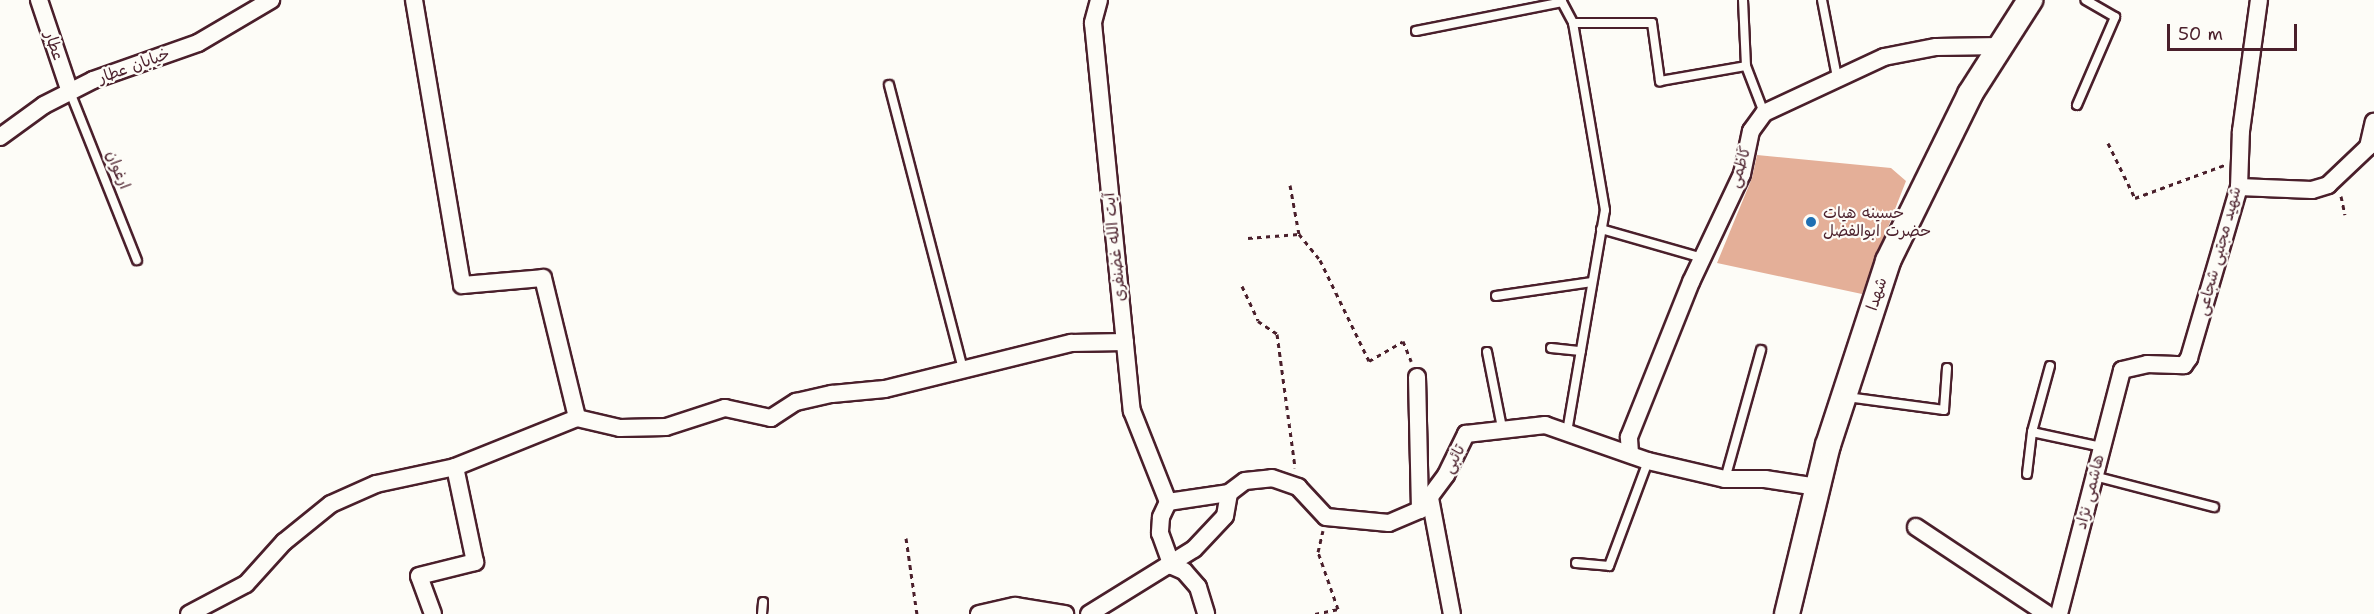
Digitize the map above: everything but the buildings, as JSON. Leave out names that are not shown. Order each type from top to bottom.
[{"type":"main road","name":"شهدا","points":[[1787,614],[1817,487],[1888,261],[1970,94],[2030,0]]},
{"type":"street","name":"عطار","points":[[39,0],[70,92]]},
{"type":"street","name":"خیابان عطار","points":[[0,137],[44,105],[70,92],[198,43],[271,0]]},
{"type":"street","points":[[414,0],[462,285],[543,278],[576,418]]},
{"type":"street","name":"آیت الله غضنفری","points":[[1099,0],[1093,23],[1132,411],[1164,496]]},
{"type":"street","name":"شهید مجتبی شجاعی","points":[[2122,370],[2147,364],[2184,365],[2189,358],[2239,187],[2240,159],[2259,0]]},
{"type":"street","points":[[1764,113],[1837,77],[1894,55],[1936,47],[2001,46]]},
{"type":"street","name":"کاظمی","points":[[1630,453],[1629,437],[1703,258],[1742,174],[1751,130],[1764,113]]},
{"type":"street","points":[[2239,187],[2312,190],[2328,184],[2371,149],[2374,122]]},
{"type":"street","points":[[189,614],[246,584],[284,542],[331,504],[376,484],[455,467],[576,418],[620,428],[666,427],[725,408],[771,418],[796,402],[885,389],[1071,343],[1125,342]]},
{"type":"street","name":"هاشمی نژاد","points":[[2059,614],[2122,370]]},
{"type":"street","points":[[1417,377],[1425,504],[1453,604],[1452,614]]},
{"type":"street","name":"تائبی","points":[[1425,504],[1466,434],[1502,428],[1545,425],[1648,461],[1725,479],[1765,479],[1817,487]]},
{"type":"street","points":[[433,614],[419,576],[475,562],[455,467]]},
{"type":"street","points":[[1206,614],[1198,587],[1184,572],[1172,566],[1160,533],[1164,496],[1229,494],[1245,481],[1259,478],[1298,487],[1326,518],[1389,523],[1425,504]]},
{"type":"street","points":[[1089,614],[1172,566],[1201,543],[1225,516],[1229,494]]},
{"type":"street","points":[[1916,527],[2047,614]]},
{"type":"street","points":[[980,614],[1016,606],[1065,614]]},
{"type":"lane","points":[[1743,0],[1746,66],[1764,113]]},
{"type":"lane","points":[[1822,0],[1837,77]]},
{"type":"lane","points":[[2078,105],[2115,17],[2086,0]]},
{"type":"lane","points":[[1416,31],[1562,1],[1573,23],[1605,210],[1567,432]]},
{"type":"lane","points":[[1573,23],[1652,23],[1660,81],[1746,66]]},
{"type":"lane","points":[[889,85],[963,369]]},
{"type":"lane","name":"ارغوان","points":[[70,92],[137,260]]},
{"type":"lane","points":[[1602,229],[1703,258]]},
{"type":"lane","points":[[1496,296],[1593,282]]},
{"type":"lane","points":[[1551,348],[1581,351]]},
{"type":"lane","points":[[1725,479],[1761,350]]},
{"type":"lane","points":[[1488,352],[1502,428]]},
{"type":"lane","points":[[2027,474],[2032,432],[2050,366]]},
{"type":"lane","points":[[1844,396],[1944,410],[1947,368]]},
{"type":"lane","points":[[2032,432],[2102,447]]},
{"type":"lane","points":[[1576,563],[1610,566],[1648,461]]},
{"type":"lane","points":[[2094,476],[2214,507]]},
{"type":"lane","points":[[762,614],[763,602]]},
{"type":"path","points":[[2108,143],[2135,198],[2240,159]]},
{"type":"path","points":[[1290,185],[1299,234],[1320,260],[1369,361],[1403,341],[1417,377]]},
{"type":"path","points":[[1248,238],[1299,234]]},
{"type":"path","points":[[1242,286],[1258,321],[1277,334],[1298,487]]},
{"type":"path","points":[[1315,614],[1338,609],[1318,552],[1326,518]]},
{"type":"path","points":[[906,538],[917,614]]},
{"type":"place","name":"حسینه هیات حضرت ابوالفضل","points":[[1811,222]]}]
